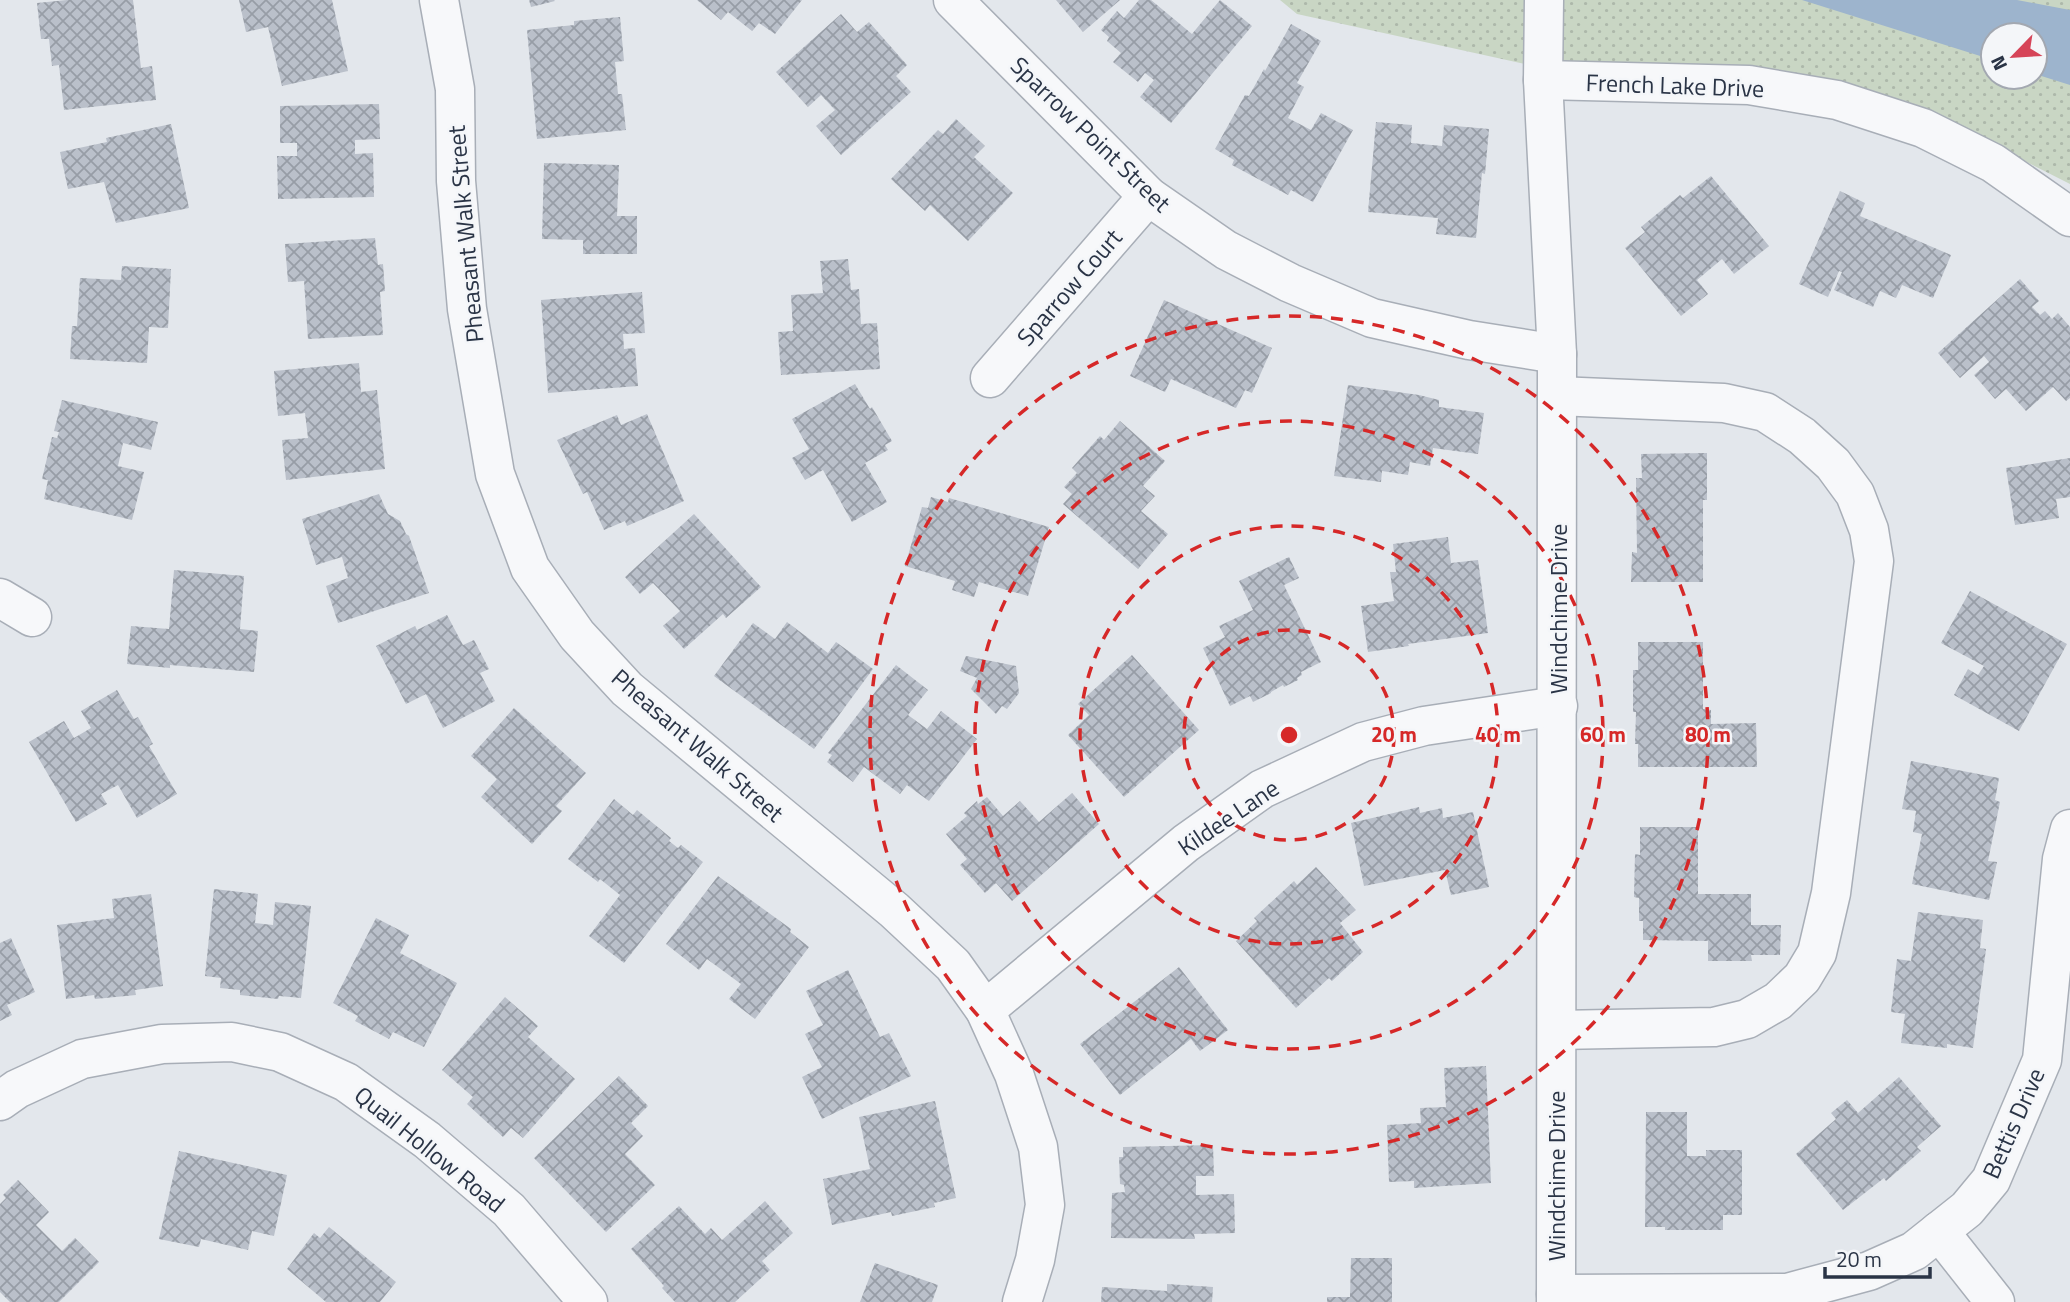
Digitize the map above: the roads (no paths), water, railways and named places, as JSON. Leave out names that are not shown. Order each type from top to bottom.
[{"type":"street","name":"Pheasant Walk Street","points":[[439,0],[455,89],[456,181],[467,309],[495,474],[530,568],[578,635],[627,689],[894,910],[953,965],[985,1010],[1014,1074],[1038,1147],[1045,1205],[1035,1261],[1021,1302]]},
{"type":"street","name":"Sparrow Point Street","points":[[953,0],[1148,196],[1226,250],[1290,283],[1372,318],[1469,340],[1557,354]]},
{"type":"street","name":"Windchime Drive","points":[[1544,0],[1543,80],[1557,354],[1556,1298]]},
{"type":"street","name":"French Lake Drive","points":[[1543,80],[1749,85],[1837,100],[1923,128],[1993,163],[2070,217]]},
{"type":"street","name":"Sparrow Court","points":[[990,377],[1148,196]]},
{"type":"street","points":[[1557,396],[1724,403],[1765,412],[1802,436],[1833,464],[1855,494],[1869,530],[1874,561],[1831,893],[1817,953],[1802,978],[1778,1001],[1747,1019],[1714,1027],[1557,1030]]},
{"type":"street","points":[[0,598],[32,617]]},
{"type":"street","name":"Kildee Lane","points":[[985,1010],[1186,843],[1262,789],[1363,742],[1424,726],[1558,706]]},
{"type":"street","name":"Bettis Drive","points":[[1556,1298],[1787,1293],[1870,1271],[1914,1251],[1967,1209],[1992,1180],[2042,1060],[2062,859],[2070,829]]},
{"type":"street","name":"Quail Hollow Road","points":[[0,1101],[17,1089],[82,1059],[149,1046],[232,1042],[280,1052],[346,1082],[427,1140],[509,1210],[588,1302]]},
{"type":"street","points":[[1939,1231],[1995,1302]]},
{"type":"water","points":[[1802,0],[2017,0],[2070,10],[2070,85],[2049,78],[2049,21],[1979,21],[1979,56]]}]
